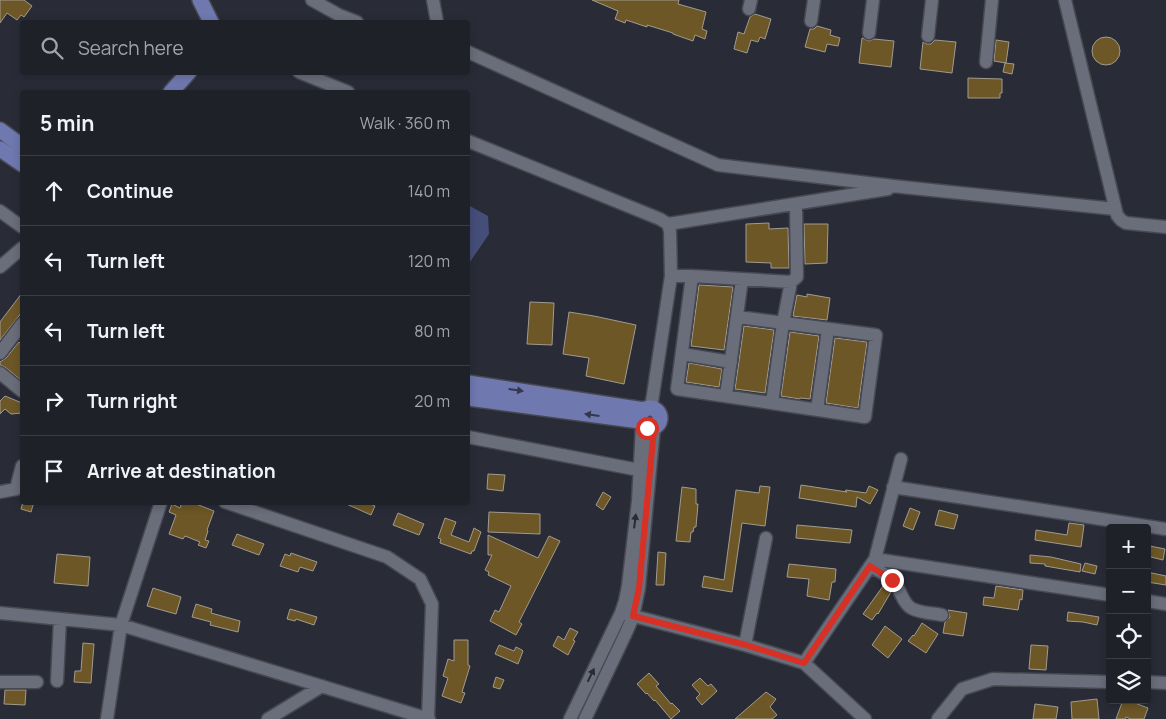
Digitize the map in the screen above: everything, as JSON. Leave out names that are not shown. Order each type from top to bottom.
[{"type":"main road","points":[[200,0],[210,20]]},
{"type":"main road","points":[[173,90],[186,75]]},
{"type":"main road","points":[[0,130],[20,155]]},
{"type":"main road","points":[[0,149],[20,156]]},
{"type":"main road","points":[[470,383],[646,418]]},
{"type":"main road","points":[[470,398],[646,418]]},
{"type":"street","points":[[312,0],[338,16],[351,20]]},
{"type":"street","points":[[433,0],[438,20]]},
{"type":"street","points":[[810,21],[814,0]]},
{"type":"street","points":[[869,33],[873,0]]},
{"type":"street","points":[[928,36],[932,0]]},
{"type":"street","points":[[986,62],[992,0]]},
{"type":"street","points":[[1065,0],[1115,209],[1121,220],[1126,224],[1166,227]]},
{"type":"street","points":[[470,53],[718,165],[902,187],[1115,209]]},
{"type":"street","points":[[306,75],[343,90]]},
{"type":"street","points":[[470,142],[660,219],[668,224],[902,187]]},
{"type":"street","points":[[671,276],[791,282],[797,278],[796,204]]},
{"type":"street","points":[[0,211],[20,226]]},
{"type":"street","points":[[588,717],[626,635],[627,615],[625,601],[638,502],[639,470],[646,418],[671,276],[670,232],[668,224]]},
{"type":"street","points":[[0,268],[20,250]]},
{"type":"street","points":[[692,276],[677,389],[866,417],[876,335],[738,317]]},
{"type":"street","points":[[726,396],[742,279]]},
{"type":"street","points":[[772,403],[783,323],[791,282]]},
{"type":"street","points":[[817,410],[828,329]]},
{"type":"street","points":[[0,353],[20,332]]},
{"type":"street","points":[[682,354],[731,362]]},
{"type":"street","points":[[0,373],[20,389]]},
{"type":"street","points":[[570,719],[627,615],[639,588],[646,418]]},
{"type":"street","points":[[470,437],[639,470]]},
{"type":"street","points":[[804,663],[873,562],[901,459]]},
{"type":"street","points":[[0,492],[16,488],[20,473]]},
{"type":"street","points":[[893,487],[1166,529]]},
{"type":"street","points":[[111,718],[121,625],[160,505]]},
{"type":"street","points":[[0,613],[121,625],[429,719],[432,604],[420,579],[387,557],[234,505]]},
{"type":"street","points":[[746,645],[766,538]]},
{"type":"street","points":[[873,562],[1106,594]]},
{"type":"street","points":[[873,562],[897,586],[906,604],[911,608],[942,615]]},
{"type":"street","points":[[1151,602],[1166,604]]},
{"type":"street","points":[[627,615],[746,645],[804,663],[865,719]]},
{"type":"street","points":[[57,681],[60,619]]},
{"type":"street","points":[[938,719],[962,689],[993,679],[1106,682]]},
{"type":"street","points":[[0,682],[37,682]]},
{"type":"street","points":[[1151,682],[1166,683]]},
{"type":"street","points":[[268,719],[322,686]]},
{"type":"water","points":[[470,206],[488,216],[489,234],[470,262]]},
{"type":"building","points":[[0,0],[24,0],[32,6],[24,17],[21,15],[17,20],[7,13],[0,23]]},
{"type":"building","points":[[592,0],[679,0],[678,4],[706,12],[702,29],[707,31],[705,39],[695,35],[693,41],[647,25],[647,27],[626,20],[625,23],[615,19],[618,11]]},
{"type":"building","points":[[755,14],[771,19],[765,39],[760,37],[758,42],[751,40],[747,53],[734,49],[738,32],[744,34],[750,17]]},
{"type":"building","points":[[817,26],[831,30],[830,35],[840,38],[838,46],[827,44],[825,52],[805,47],[810,29],[814,29]]},
{"type":"building","points":[[1106,37],[1116,41],[1120,51],[1116,61],[1106,65],[1096,61],[1092,51],[1096,41]]},
{"type":"building","points":[[862,38],[869,41],[874,39],[894,41],[891,67],[859,63]]},
{"type":"building","points":[[935,40],[956,42],[952,73],[920,69],[923,42],[931,44]]},
{"type":"building","points":[[996,40],[1009,42],[1006,63],[994,61]]},
{"type":"building","points":[[1005,63],[1014,64],[1012,74],[1003,72]]},
{"type":"building","points":[[968,78],[1002,79],[1000,98],[968,98]]},
{"type":"building","points":[[769,223],[769,229],[788,228],[789,268],[771,268],[771,263],[746,262],[746,224]]},
{"type":"building","points":[[804,224],[828,224],[827,263],[805,264]]},
{"type":"building","points":[[699,285],[733,287],[724,350],[691,346]]},
{"type":"building","points":[[807,294],[830,298],[827,320],[793,316],[797,295],[807,297]]},
{"type":"building","points":[[20,296],[20,315],[0,340],[0,322]]},
{"type":"building","points":[[530,302],[554,303],[552,345],[527,344]]},
{"type":"building","points":[[569,312],[636,325],[624,384],[586,376],[589,358],[563,354]]},
{"type":"building","points":[[744,326],[774,330],[765,393],[735,389]]},
{"type":"building","points":[[790,332],[819,336],[810,399],[781,396]]},
{"type":"building","points":[[835,338],[867,342],[858,408],[826,403]]},
{"type":"building","points":[[19,342],[20,379],[0,365],[0,362],[6,358]]},
{"type":"building","points":[[689,363],[722,369],[719,387],[686,382]]},
{"type":"building","points":[[5,396],[20,402],[20,413],[11,414],[5,409],[0,414],[0,401]]},
{"type":"building","points":[[488,474],[505,475],[503,491],[487,489]]},
{"type":"building","points":[[801,485],[847,492],[846,490],[866,493],[869,486],[878,490],[870,504],[857,497],[856,507],[799,498]]},
{"type":"building","points":[[760,486],[770,487],[765,526],[742,523],[732,592],[702,587],[704,576],[724,580],[736,490],[759,493]]},
{"type":"building","points":[[682,487],[696,489],[696,504],[698,504],[696,527],[691,532],[690,542],[676,541]]},
{"type":"building","points":[[603,492],[611,497],[603,510],[596,505]]},
{"type":"building","points":[[22,505],[33,505],[31,512],[21,509]]},
{"type":"building","points":[[172,505],[180,508],[181,505],[199,505],[214,511],[207,530],[205,540],[209,541],[206,548],[198,545],[200,542],[185,536],[183,539],[169,534],[176,515],[169,512]]},
{"type":"building","points":[[349,505],[375,506],[371,515]]},
{"type":"building","points":[[910,508],[920,512],[913,530],[903,526]]},
{"type":"building","points":[[939,510],[958,515],[954,529],[935,525]]},
{"type":"building","points":[[489,512],[540,514],[540,534],[488,532]]},
{"type":"building","points":[[398,513],[424,524],[419,535],[393,525]]},
{"type":"building","points":[[445,518],[456,522],[451,535],[469,542],[474,528],[481,532],[471,554],[440,543],[441,539],[438,538]]},
{"type":"building","points":[[1069,523],[1084,525],[1081,547],[1035,540],[1036,530],[1067,535]]},
{"type":"building","points":[[797,525],[852,530],[850,543],[796,538]]},
{"type":"building","points":[[237,534],[264,544],[259,555],[232,545]]},
{"type":"building","points":[[488,535],[538,558],[549,536],[560,541],[519,622],[522,624],[516,635],[490,621],[495,610],[499,612],[511,586],[488,575],[489,572],[485,570],[492,555],[488,555]]},
{"type":"building","points":[[1151,546],[1165,549],[1163,560],[1151,557]]},
{"type":"building","points":[[658,552],[666,553],[664,585],[656,585]]},
{"type":"building","points":[[291,553],[317,562],[313,571],[300,567],[298,572],[280,566],[285,554],[290,556]]},
{"type":"building","points":[[57,554],[90,557],[88,586],[54,583]]},
{"type":"building","points":[[1030,555],[1051,557],[1081,564],[1080,572],[1045,566],[1045,564],[1030,563]]},
{"type":"building","points":[[1085,563],[1097,566],[1095,574],[1082,571]]},
{"type":"building","points":[[789,564],[836,569],[835,582],[832,582],[829,600],[807,596],[809,579],[787,577]]},
{"type":"building","points":[[1151,573],[1166,576],[1166,585],[1151,583]]},
{"type":"building","points":[[883,586],[891,592],[878,614],[872,620],[863,614]]},
{"type":"building","points":[[996,586],[1023,590],[1018,610],[983,605],[984,597],[994,598]]},
{"type":"building","points":[[153,588],[181,597],[176,614],[147,606]]},
{"type":"building","points":[[196,604],[212,609],[211,613],[240,621],[238,632],[210,625],[211,622],[192,617]]},
{"type":"building","points":[[290,609],[317,617],[314,625],[296,619],[295,621],[287,619]]},
{"type":"building","points":[[948,610],[967,613],[963,636],[943,633],[945,622],[950,617]]},
{"type":"building","points":[[1068,612],[1099,617],[1097,625],[1067,621]]},
{"type":"building","points":[[922,623],[938,634],[926,653],[908,641],[914,636]]},
{"type":"building","points":[[885,626],[902,639],[888,658],[872,645]]},
{"type":"building","points":[[570,628],[578,632],[568,655],[553,646],[558,636],[564,640]]},
{"type":"building","points":[[454,640],[468,640],[468,665],[470,666],[462,692],[465,693],[461,703],[442,696],[448,678],[443,676],[448,659],[454,661]]},
{"type":"building","points":[[83,643],[94,644],[91,683],[74,682],[75,671],[81,671]]},
{"type":"building","points":[[499,645],[514,651],[516,647],[523,651],[518,664],[495,654]]},
{"type":"building","points":[[1031,645],[1048,646],[1046,670],[1029,669]]},
{"type":"building","points":[[649,673],[659,684],[656,686],[671,704],[680,711],[671,719],[655,700],[637,684]]},
{"type":"building","points":[[496,677],[504,680],[500,689],[493,687]]},
{"type":"building","points":[[700,678],[708,686],[711,684],[717,691],[702,705],[696,698],[700,694],[692,685]]},
{"type":"building","points":[[5,690],[26,690],[25,705],[4,704]]},
{"type":"building","points":[[766,692],[776,699],[770,707],[777,715],[772,719],[735,719]]},
{"type":"building","points":[[1097,699],[1099,719],[1072,719],[1071,702]]},
{"type":"building","points":[[1035,704],[1058,707],[1056,719],[1033,719]]},
{"type":"building","points":[[1122,704],[1138,704],[1148,708],[1144,719],[1126,717],[1125,719],[1116,719]]},
{"type":"route","points":[[647,428],[654,428],[639,588],[633,616],[746,645],[804,663],[870,566],[892,580]]}]
